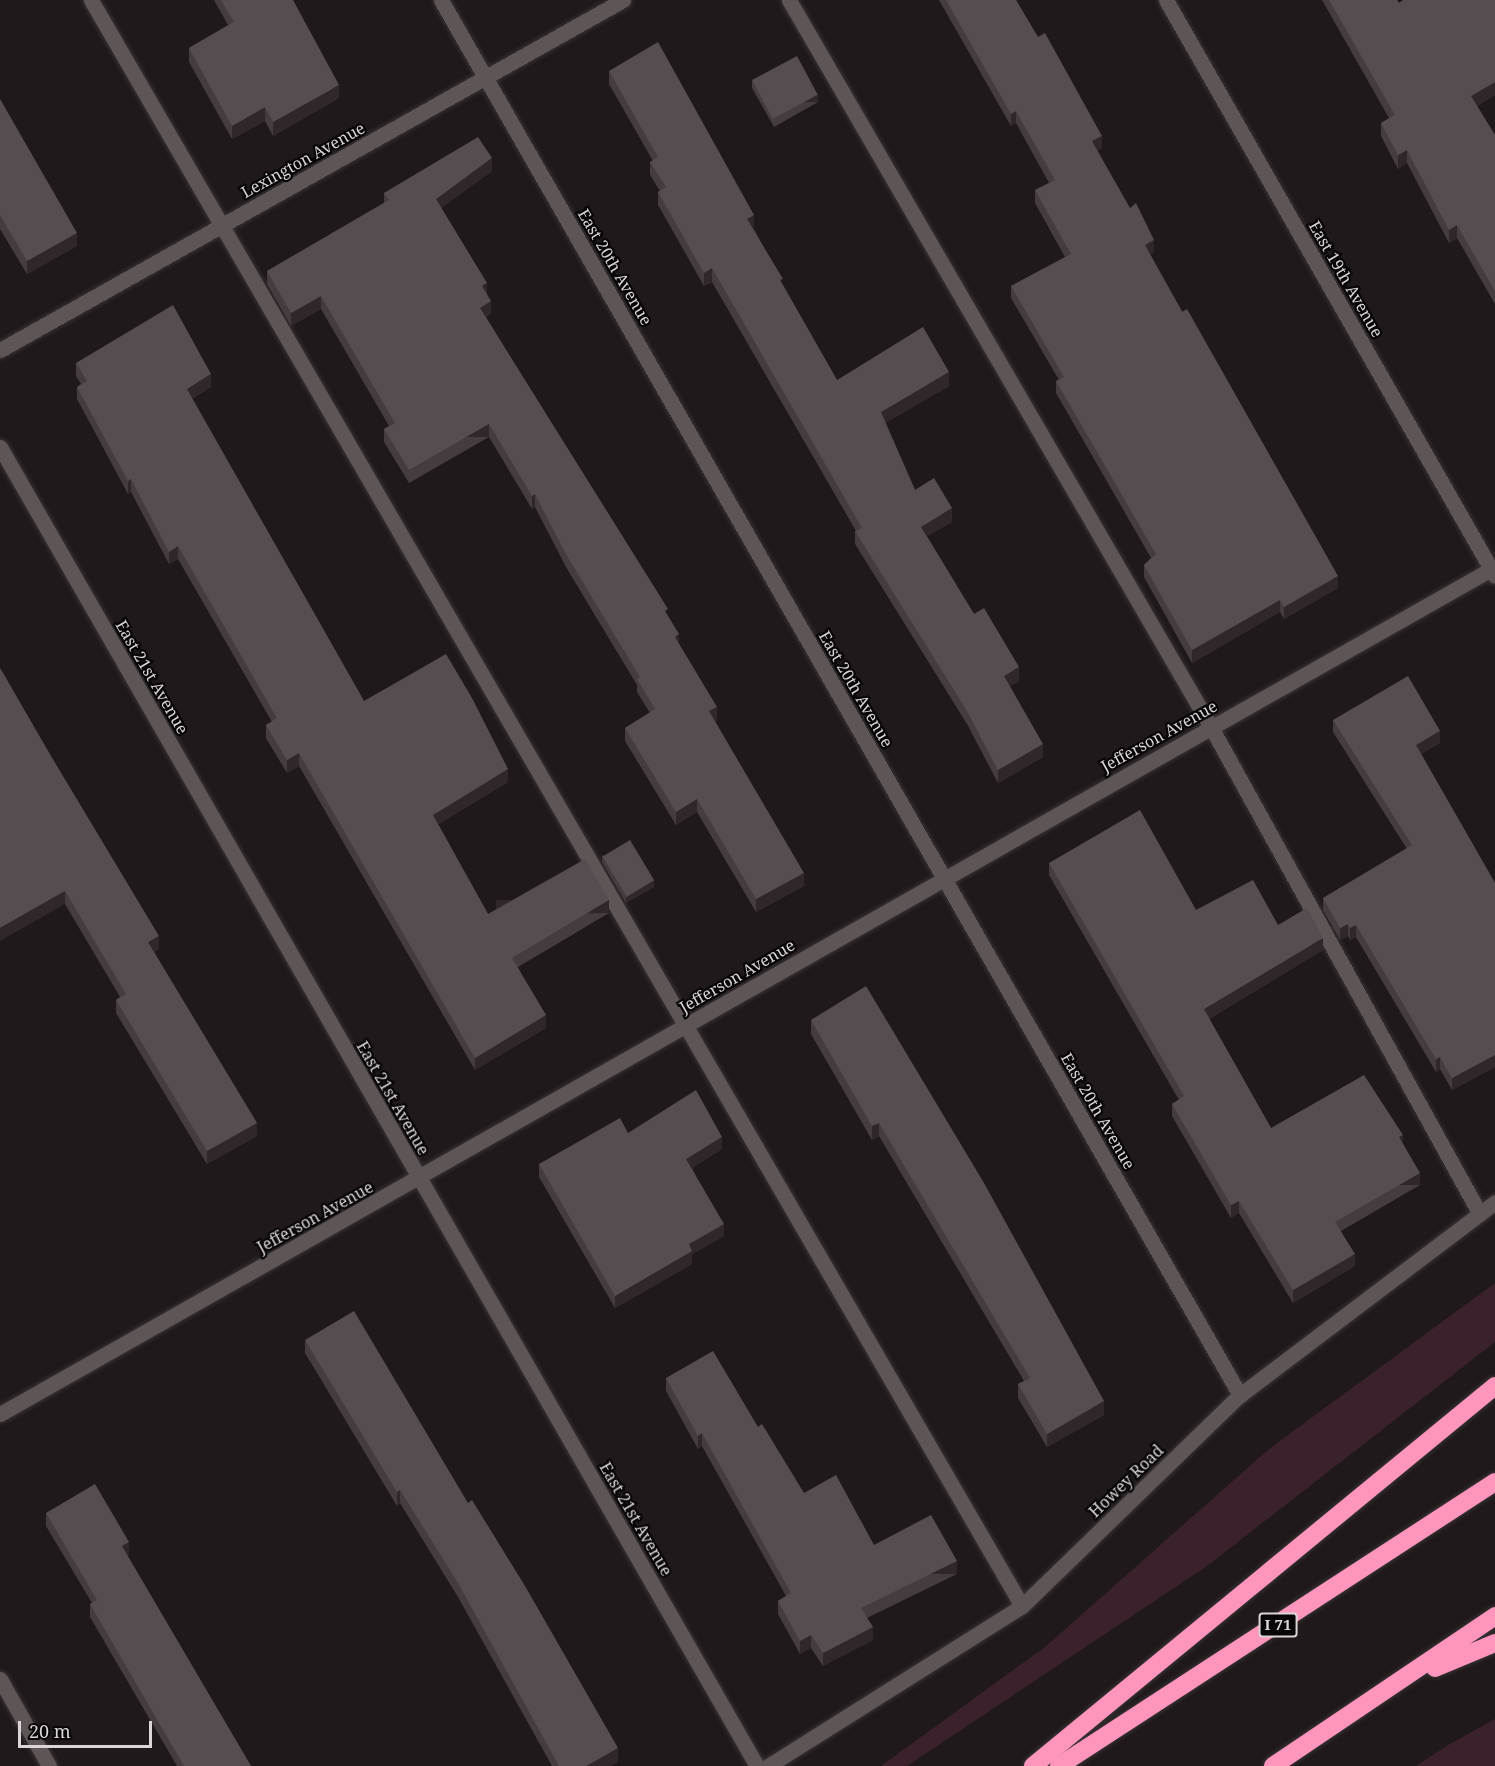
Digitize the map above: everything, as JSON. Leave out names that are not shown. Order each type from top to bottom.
[{"type":"highway","points":[[1033,1766],[1495,1386]]},
{"type":"highway","name":"I 71","points":[[1059,1766],[1495,1482]]},
{"type":"highway","points":[[1273,1766],[1495,1616]]},
{"type":"highway","points":[[1402,1681],[1495,1643]]},
{"type":"street","points":[[91,0],[684,1027],[1022,1606]]},
{"type":"street","name":"East 20th Avenue","points":[[441,0],[1240,1395]]},
{"type":"street","name":"Lexington Avenue","points":[[0,350],[623,0]]},
{"type":"street","points":[[789,0],[1211,727],[1480,1214]]},
{"type":"street","name":"East 19th Avenue","points":[[1166,0],[1493,572]]},
{"type":"street","name":"East 21st Avenue","points":[[0,447],[757,1766]]},
{"type":"street","name":"Jefferson Avenue","points":[[0,1414],[419,1179],[944,877],[1493,572]]},
{"type":"street","name":"Howey Road","points":[[768,1766],[1022,1606],[1240,1395],[1495,1202]]},
{"type":"street","points":[[0,1679],[49,1766]]},
{"type":"shaded area","points":[[1495,1283],[1495,1342],[1207,1566],[907,1766],[881,1766],[1045,1647],[1269,1449]]},
{"type":"shaded area","points":[[1495,1719],[1495,1766],[1416,1766],[1448,1745]]},
{"type":"building","points":[[221,0],[293,0],[339,85],[273,122],[265,107],[232,126],[189,48],[234,22]]},
{"type":"building","points":[[946,0],[1016,0],[1038,37],[1045,33],[1102,136],[1092,141],[1130,208],[1136,203],[1154,240],[1145,245],[1182,312],[1187,309],[1338,576],[1284,607],[1280,600],[1192,650],[1144,565],[1156,554],[1056,381],[1064,377],[1011,286],[1071,254],[1035,190],[1055,180],[1016,111],[1011,114]]},
{"type":"building","points":[[1329,0],[1397,0],[1399,3],[1403,0],[1495,0],[1495,82],[1471,96],[1495,135],[1495,291],[1457,225],[1449,230],[1407,150],[1398,155],[1381,123],[1395,115]]},
{"type":"building","points":[[658,42],[754,215],[747,219],[783,279],[780,280],[837,380],[923,327],[949,372],[881,412],[915,490],[934,478],[952,508],[921,527],[974,614],[984,608],[1019,667],[1004,676],[1043,744],[998,770],[967,711],[855,531],[862,528],[712,268],[704,273],[658,192],[666,187],[650,162],[658,157],[609,71]]},
{"type":"building","points":[[797,56],[818,95],[773,119],[752,80]]},
{"type":"building","points":[[0,99],[77,233],[27,261],[0,215]]},
{"type":"building","points":[[478,137],[492,158],[436,199],[487,283],[482,286],[491,301],[480,308],[668,609],[665,611],[679,634],[675,637],[717,707],[709,711],[804,873],[756,899],[697,799],[676,812],[625,728],[655,709],[637,679],[640,677],[566,554],[535,494],[532,496],[489,424],[409,470],[384,429],[395,423],[321,296],[291,313],[267,271],[389,200],[384,193]]},
{"type":"building","points":[[173,305],[211,374],[187,389],[364,701],[446,654],[472,698],[508,769],[433,815],[488,914],[585,859],[609,900],[512,958],[546,1015],[475,1058],[299,753],[287,760],[266,725],[277,718],[178,546],[169,552],[131,479],[128,481],[77,387],[87,381],[76,363]]},
{"type":"building","points":[[0,668],[159,936],[148,942],[257,1123],[207,1151],[116,1000],[126,994],[65,891],[0,928]]},
{"type":"building","points":[[1408,676],[1440,731],[1416,745],[1495,883],[1495,1055],[1452,1078],[1440,1057],[1436,1059],[1356,925],[1350,928],[1348,924],[1340,928],[1323,898],[1412,845],[1333,720]]},
{"type":"building","points":[[1140,810],[1196,910],[1253,880],[1278,925],[1307,908],[1323,938],[1204,1009],[1271,1128],[1364,1075],[1403,1135],[1399,1137],[1420,1173],[1335,1222],[1355,1254],[1293,1290],[1239,1201],[1231,1205],[1172,1104],[1184,1096],[1049,863]]},
{"type":"building","points":[[630,840],[654,880],[627,897],[603,856]]},
{"type":"building","points":[[866,986],[984,1183],[1104,1401],[1047,1434],[1018,1384],[1030,1378],[879,1123],[872,1126],[811,1020]]},
{"type":"building","points":[[696,1090],[722,1137],[686,1159],[724,1224],[689,1244],[692,1251],[615,1296],[539,1164],[620,1118],[628,1133]]},
{"type":"building","points":[[354,1311],[468,1503],[472,1500],[525,1586],[618,1748],[586,1766],[559,1766],[458,1583],[400,1490],[397,1492],[305,1340]]},
{"type":"building","points":[[713,1351],[758,1427],[762,1424],[804,1493],[836,1475],[874,1545],[931,1515],[957,1561],[861,1608],[873,1627],[823,1653],[811,1635],[800,1641],[778,1601],[791,1593],[702,1433],[698,1436],[666,1378]]},
{"type":"building","points":[[95,1484],[129,1542],[122,1546],[251,1766],[184,1766],[90,1604],[97,1600],[46,1513]]}]
